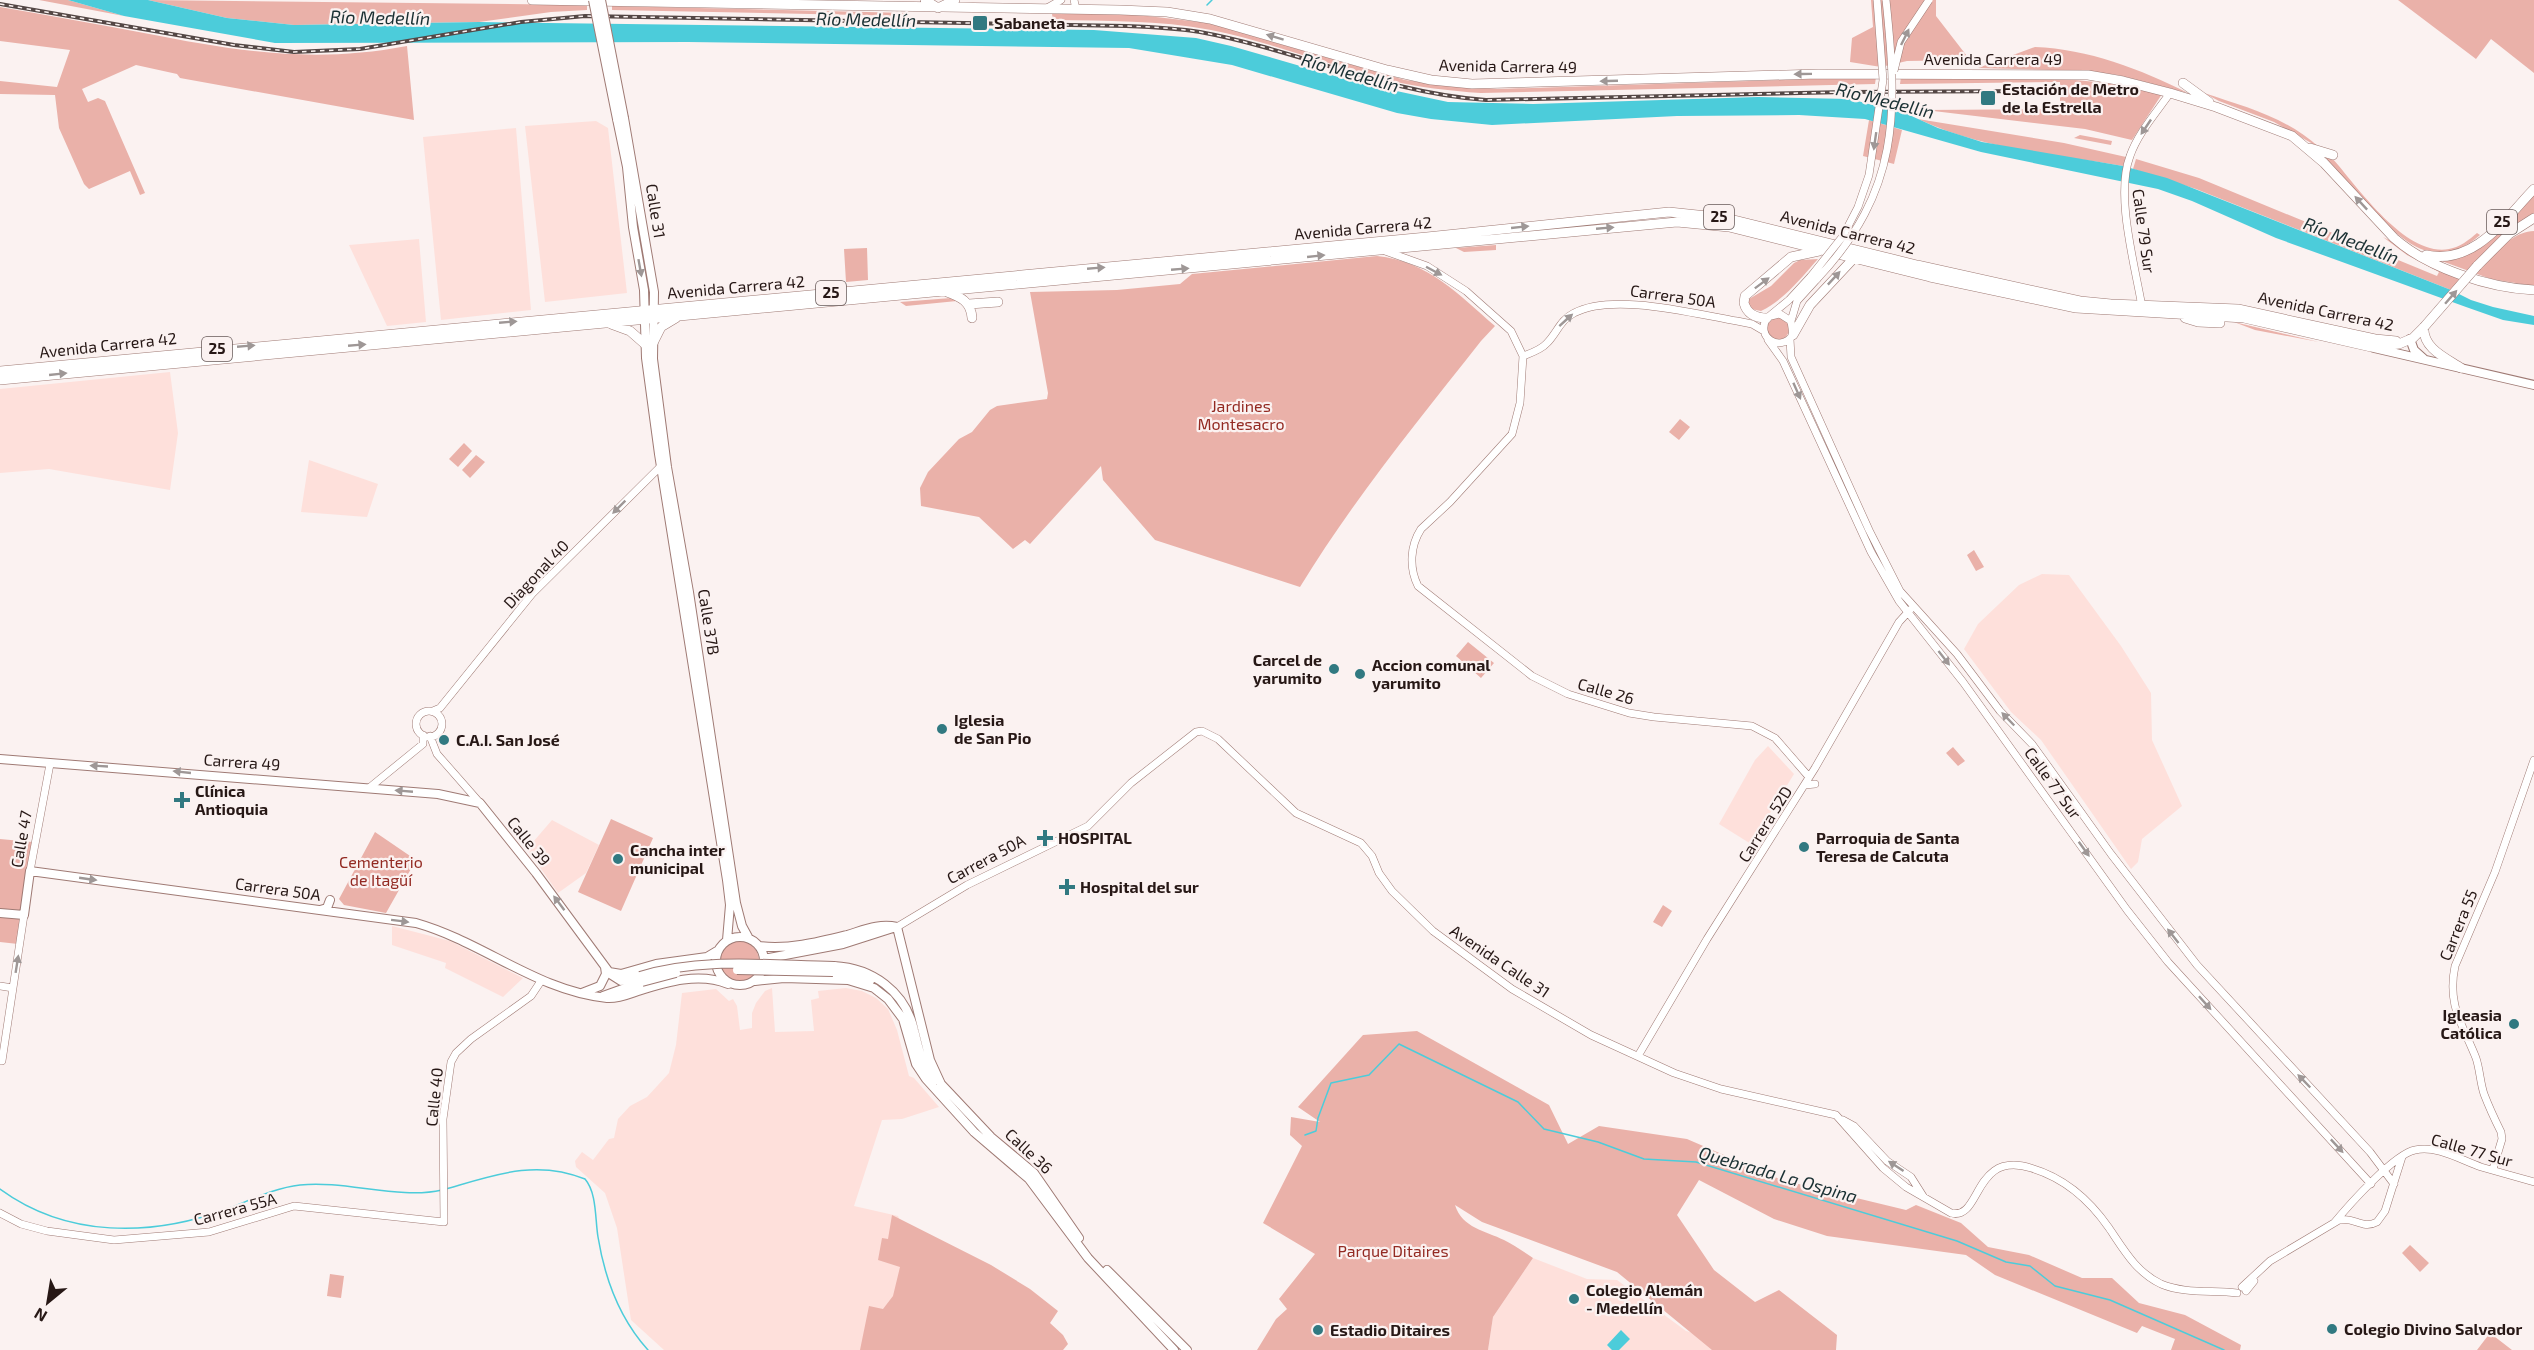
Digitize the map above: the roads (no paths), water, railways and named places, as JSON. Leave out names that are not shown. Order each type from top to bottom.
[{"type":"highway","name":"Avenida Carrera 49","points":[[532,0],[744,2],[1009,9],[1045,9],[1075,5],[1143,10],[1210,19],[1387,70],[1431,80],[1472,84],[1807,74],[2061,74],[2123,81],[2216,107],[2283,131],[2308,147],[2401,244]]},
{"type":"highway","points":[[925,0],[938,8],[955,0]]},
{"type":"highway","points":[[1001,0],[1009,9]]},
{"type":"highway","points":[[2183,83],[2216,107]]},
{"type":"highway","points":[[2308,147],[2333,155]]},
{"type":"highway","name":"25","points":[[2401,244],[2420,254],[2434,256],[2446,257],[2468,250],[2487,237],[2534,189]]},
{"type":"highway","name":"Avenida Carrera 42","points":[[0,371],[468,326],[649,314],[792,297],[1662,212],[1726,218],[2069,299],[2142,309]]},
{"type":"highway","name":"25","points":[[2410,339],[2424,327],[2477,266],[2509,234],[2534,218]]},
{"type":"highway","name":"Avenida Carrera 42","points":[[0,380],[600,323],[649,314],[681,316],[1690,222],[1729,227],[2076,308],[2244,310],[2376,339],[2392,341],[2410,339]]},
{"type":"highway","points":[[2509,234],[2534,227]]},
{"type":"highway","points":[[1440,244],[1464,233]]},
{"type":"highway","points":[[2401,244],[2418,255],[2476,280],[2499,286],[2534,290]]},
{"type":"highway","points":[[1769,317],[1755,316],[1746,308],[1744,299],[1748,294],[1791,257],[1824,250]]},
{"type":"highway","points":[[1228,255],[1258,262]]},
{"type":"highway","points":[[1791,337],[1809,305],[1854,258]]},
{"type":"highway","points":[[945,291],[961,297],[969,304],[972,318]]},
{"type":"highway","points":[[758,308],[792,297]]},
{"type":"highway","points":[[969,304],[998,302]]},
{"type":"highway","points":[[2177,310],[2198,322],[2220,323]]},
{"type":"highway","name":"Avenida Carrera 42","points":[[2177,310],[2209,316],[2255,320],[2371,347],[2389,346],[2410,339]]},
{"type":"highway","points":[[600,323],[621,326],[649,345],[661,327],[681,316]]},
{"type":"highway","points":[[433,338],[468,326]]},
{"type":"highway","points":[[2424,327],[2424,337],[2430,346],[2460,368]]},
{"type":"highway","points":[[192,351],[228,358]]},
{"type":"main road","points":[[593,0],[620,119]]},
{"type":"main road","points":[[601,0],[620,119]]},
{"type":"main road","points":[[1872,0],[1879,20]]},
{"type":"main road","name":"Calle 31","points":[[620,119],[649,314]]},
{"type":"main road","name":"Calle 37B","points":[[649,314],[649,345],[661,466],[727,880],[730,905],[727,940]]},
{"type":"main road","points":[[2410,339],[2414,350],[2424,360]]},
{"type":"main road","name":"Calle 37B","points":[[649,345],[736,903],[742,926],[748,937]]},
{"type":"main road","points":[[2371,347],[2534,386]]},
{"type":"main road","name":"Carrera 49","points":[[0,759],[438,794],[480,803]]},
{"type":"main road","name":"Calle 39","points":[[480,803],[536,873],[607,969]]},
{"type":"main road","name":"Carrera 50A","points":[[30,871],[416,924],[444,931],[542,981],[579,994],[596,993],[610,999],[678,981],[709,978],[728,984]]},
{"type":"main road","name":"Calle 47","points":[[24,915],[30,871]]},
{"type":"main road","points":[[320,910],[327,908],[330,900]]},
{"type":"main road","points":[[0,913],[24,915]]},
{"type":"main road","name":"Carrera 50A","points":[[759,946],[784,948],[822,941],[885,924],[897,927]]},
{"type":"main road","name":"Carrera 50A","points":[[764,959],[843,944],[897,927]]},
{"type":"main road","name":"Calle 36","points":[[897,927],[896,939],[902,969],[911,981],[930,1060],[941,1084],[959,1106],[991,1137],[1034,1173],[1088,1250],[1187,1350]]},
{"type":"main road","points":[[607,969],[621,974],[656,964],[707,957],[717,951],[727,940],[741,936],[748,937],[759,946],[764,959],[755,981],[746,985],[728,984],[716,967],[717,951]]},
{"type":"main road","points":[[596,993],[641,979],[659,970],[698,965],[834,969],[868,973],[889,987],[910,1017],[926,1068],[941,1084]]},
{"type":"main road","points":[[607,969],[615,979],[621,981],[641,979]]},
{"type":"main road","points":[[596,993],[604,982],[607,969]]},
{"type":"main road","points":[[834,969],[857,975],[876,985],[890,996],[897,1009]]},
{"type":"main road","name":"Calle 36","points":[[755,981],[784,978],[848,980],[874,988],[888,999],[903,1019],[916,1064],[926,1080],[974,1132],[1023,1173],[1088,1258],[1174,1350]]},
{"type":"street","points":[[1045,9],[1061,0]]},
{"type":"street","points":[[1877,0],[1883,80],[1869,175],[1858,207],[1846,231],[1814,277],[1797,301],[1791,321],[1791,337],[1777,344],[1768,340],[1764,331],[1769,317],[1814,277],[1849,241],[1876,191],[1890,136],[1892,80],[1886,0]]},
{"type":"street","points":[[1892,80],[1901,42],[1929,0]]},
{"type":"street","name":"Calle 79 Sur","points":[[2142,309],[2124,193],[2127,163],[2135,144],[2170,93]]},
{"type":"street","points":[[1380,250],[1419,263],[1453,281],[1511,331],[1523,356]]},
{"type":"street","name":"Carrera 50A","points":[[1523,356],[1548,343],[1568,316],[1577,311],[1611,304],[1641,305],[1737,321],[1752,324],[1764,331]]},
{"type":"street","points":[[1769,317],[1780,314],[1791,321]]},
{"type":"street","name":"Calle 77 Sur","points":[[1791,337],[1791,357],[1869,530],[1896,585],[1911,609],[2127,910],[2168,962],[2372,1184]]},
{"type":"street","name":"Calle 77 Sur","points":[[1768,340],[1784,361],[1890,589],[1957,654],[1992,700],[2032,744],[2111,854],[2191,959],[2370,1152],[2394,1184]]},
{"type":"street","name":"Calle 26","points":[[1523,356],[1520,403],[1512,434],[1450,502],[1421,529],[1412,548],[1414,579],[1418,586],[1532,676],[1568,694],[1629,713],[1752,726],[1775,738],[1809,777]]},
{"type":"street","name":"Diagonal 40","points":[[437,711],[532,594],[661,466]]},
{"type":"street","name":"Carrera 52D","points":[[1638,1056],[1707,939],[1805,785],[1899,622],[1911,609]]},
{"type":"street","points":[[369,788],[423,744],[427,736],[441,729],[442,721],[437,711],[421,713],[416,721],[417,729],[427,736]]},
{"type":"street","name":"Carrera 50A","points":[[897,927],[994,871],[1088,826],[1145,771],[1196,732],[1202,731]]},
{"type":"street","name":"Avenida Calle 31","points":[[1202,731],[1218,739],[1296,813],[1361,843],[1372,856],[1378,873],[1392,891],[1448,944],[1531,1000],[1591,1035],[1674,1073],[1721,1089],[1831,1113],[1849,1122],[1880,1155],[1915,1182],[1925,1198]]},
{"type":"street","name":"Calle 39","points":[[427,736],[437,754],[480,803]]},
{"type":"street","name":"Carrera 55","points":[[2493,1169],[2502,1139],[2501,1132],[2483,1092],[2476,1059],[2457,1017],[2451,983],[2455,966],[2511,832],[2534,760]]},
{"type":"street","name":"Calle 47","points":[[30,871],[50,764]]},
{"type":"street","points":[[1803,769],[1815,768]]},
{"type":"street","points":[[1805,785],[1815,784]]},
{"type":"street","name":"Calle 47","points":[[1,1061],[24,915]]},
{"type":"street","name":"Calle 40","points":[[444,1222],[446,1199],[443,1119],[451,1062],[456,1053],[471,1039],[531,996],[542,981]]},
{"type":"street","points":[[0,986],[14,988]]},
{"type":"street","name":"Avenida Calle 31","points":[[1843,1120],[1875,1161],[1906,1187],[1951,1214],[1962,1215],[1990,1173],[2001,1166],[2014,1164],[2028,1167],[2059,1179],[2077,1192],[2108,1227],[2132,1262],[2152,1279],[2180,1290],[2228,1292],[2241,1290],[2270,1261],[2334,1223]]},
{"type":"street","name":"Calle 77 Sur","points":[[2403,1154],[2413,1150],[2427,1149],[2534,1182]]},
{"type":"street","points":[[2334,1223],[2350,1204],[2403,1154]]},
{"type":"street","points":[[2334,1223],[2344,1218],[2363,1225],[2377,1222],[2385,1211],[2403,1154]]},
{"type":"street","points":[[1906,1187],[1915,1182]]},
{"type":"street","points":[[2350,1204],[2350,1214],[2355,1221]]},
{"type":"street","name":"Carrera 55A","points":[[0,1213],[21,1224],[47,1231],[114,1240],[209,1232],[294,1206],[444,1222]]},
{"type":"water","points":[[68,0],[148,0],[227,18],[294,25],[479,22],[1094,30],[1196,38],[1359,83],[1448,102],[1533,104],[1758,97],[1850,99],[1907,114],[1938,128],[1982,142],[2123,166],[2167,178],[2451,290],[2471,300],[2534,316],[2534,325],[2503,320],[2466,307],[2276,238],[2192,201],[2158,189],[1981,152],[1865,119],[1799,115],[1677,116],[1492,125],[1397,113],[1232,65],[1129,48],[688,42],[275,43],[124,16]]},
{"type":"water","points":[[1621,1330],[1630,1339],[1619,1350],[1612,1350],[1607,1345]]},
{"type":"waterway","points":[[1207,5],[1212,0]]},
{"type":"waterway","name":"Quebrada La Ospina","points":[[1305,1135],[1316,1131],[1318,1118],[1331,1083],[1369,1075],[1399,1044],[1518,1102],[1544,1129],[1598,1142],[1644,1159],[1696,1162],[1957,1241],[2006,1262],[2030,1266],[2055,1286],[2110,1300],[2224,1350]]},
{"type":"waterway","points":[[446,1189],[515,1171],[549,1170],[585,1179],[594,1199],[598,1237],[609,1283],[621,1312],[648,1350]]},
{"type":"waterway","points":[[0,1189],[26,1205],[53,1217],[110,1228],[169,1225],[300,1185],[335,1185],[408,1193],[442,1190]]},
{"type":"railway","points":[[0,4],[234,45],[294,52],[360,49],[521,22],[585,16],[1126,26],[1200,32],[1272,49],[1413,89],[1486,100],[1845,92],[2055,91]]},
{"type":"place","name":"Sabaneta","points":[[980,23]]},
{"type":"place","name":"Estación de Metro de la Estrella","points":[[1988,98]]},
{"type":"place","name":"Carcel de yarumito","points":[[1334,669]]},
{"type":"place","name":"Accion comunal yarumito","points":[[1360,674]]},
{"type":"place","name":"Iglesia de San Pio","points":[[942,729]]},
{"type":"place","name":"C.A.I. San José","points":[[444,740]]},
{"type":"place","name":"Clínica Antioquia","points":[[182,800]]},
{"type":"place","name":"HOSPITAL","points":[[1045,838]]},
{"type":"place","name":"Parroquia de Santa Teresa de Calcuta","points":[[1804,847]]},
{"type":"place","name":"Cancha inter municipal","points":[[618,859]]},
{"type":"place","name":"Hospital del sur","points":[[1067,887]]},
{"type":"place","name":"Igleasia Católica","points":[[2514,1024]]},
{"type":"place","name":"Colegio Alemán - Medellín","points":[[1574,1299]]},
{"type":"place","name":"Colegio Divino Salvador","points":[[2332,1329]]},
{"type":"place","name":"Estadio Ditaires","points":[[1318,1330]]},
{"type":"water label","name":"Río Medellín","points":[[380,18]]},
{"type":"water label","name":"Río Medellín","points":[[866,20]]},
{"type":"water label","name":"Río Medellín","points":[[1350,73]]},
{"type":"water label","name":"Río Medellín","points":[[1885,101]]},
{"type":"water label","name":"Río Medellín","points":[[2351,241]]},
{"type":"park label","name":"Jardines Montesacro","points":[[1241,415]]},
{"type":"park label","name":"Cementerio de Itagüí","points":[[381,871]]},
{"type":"park label","name":"Parque Ditaires","points":[[1393,1251]]}]
